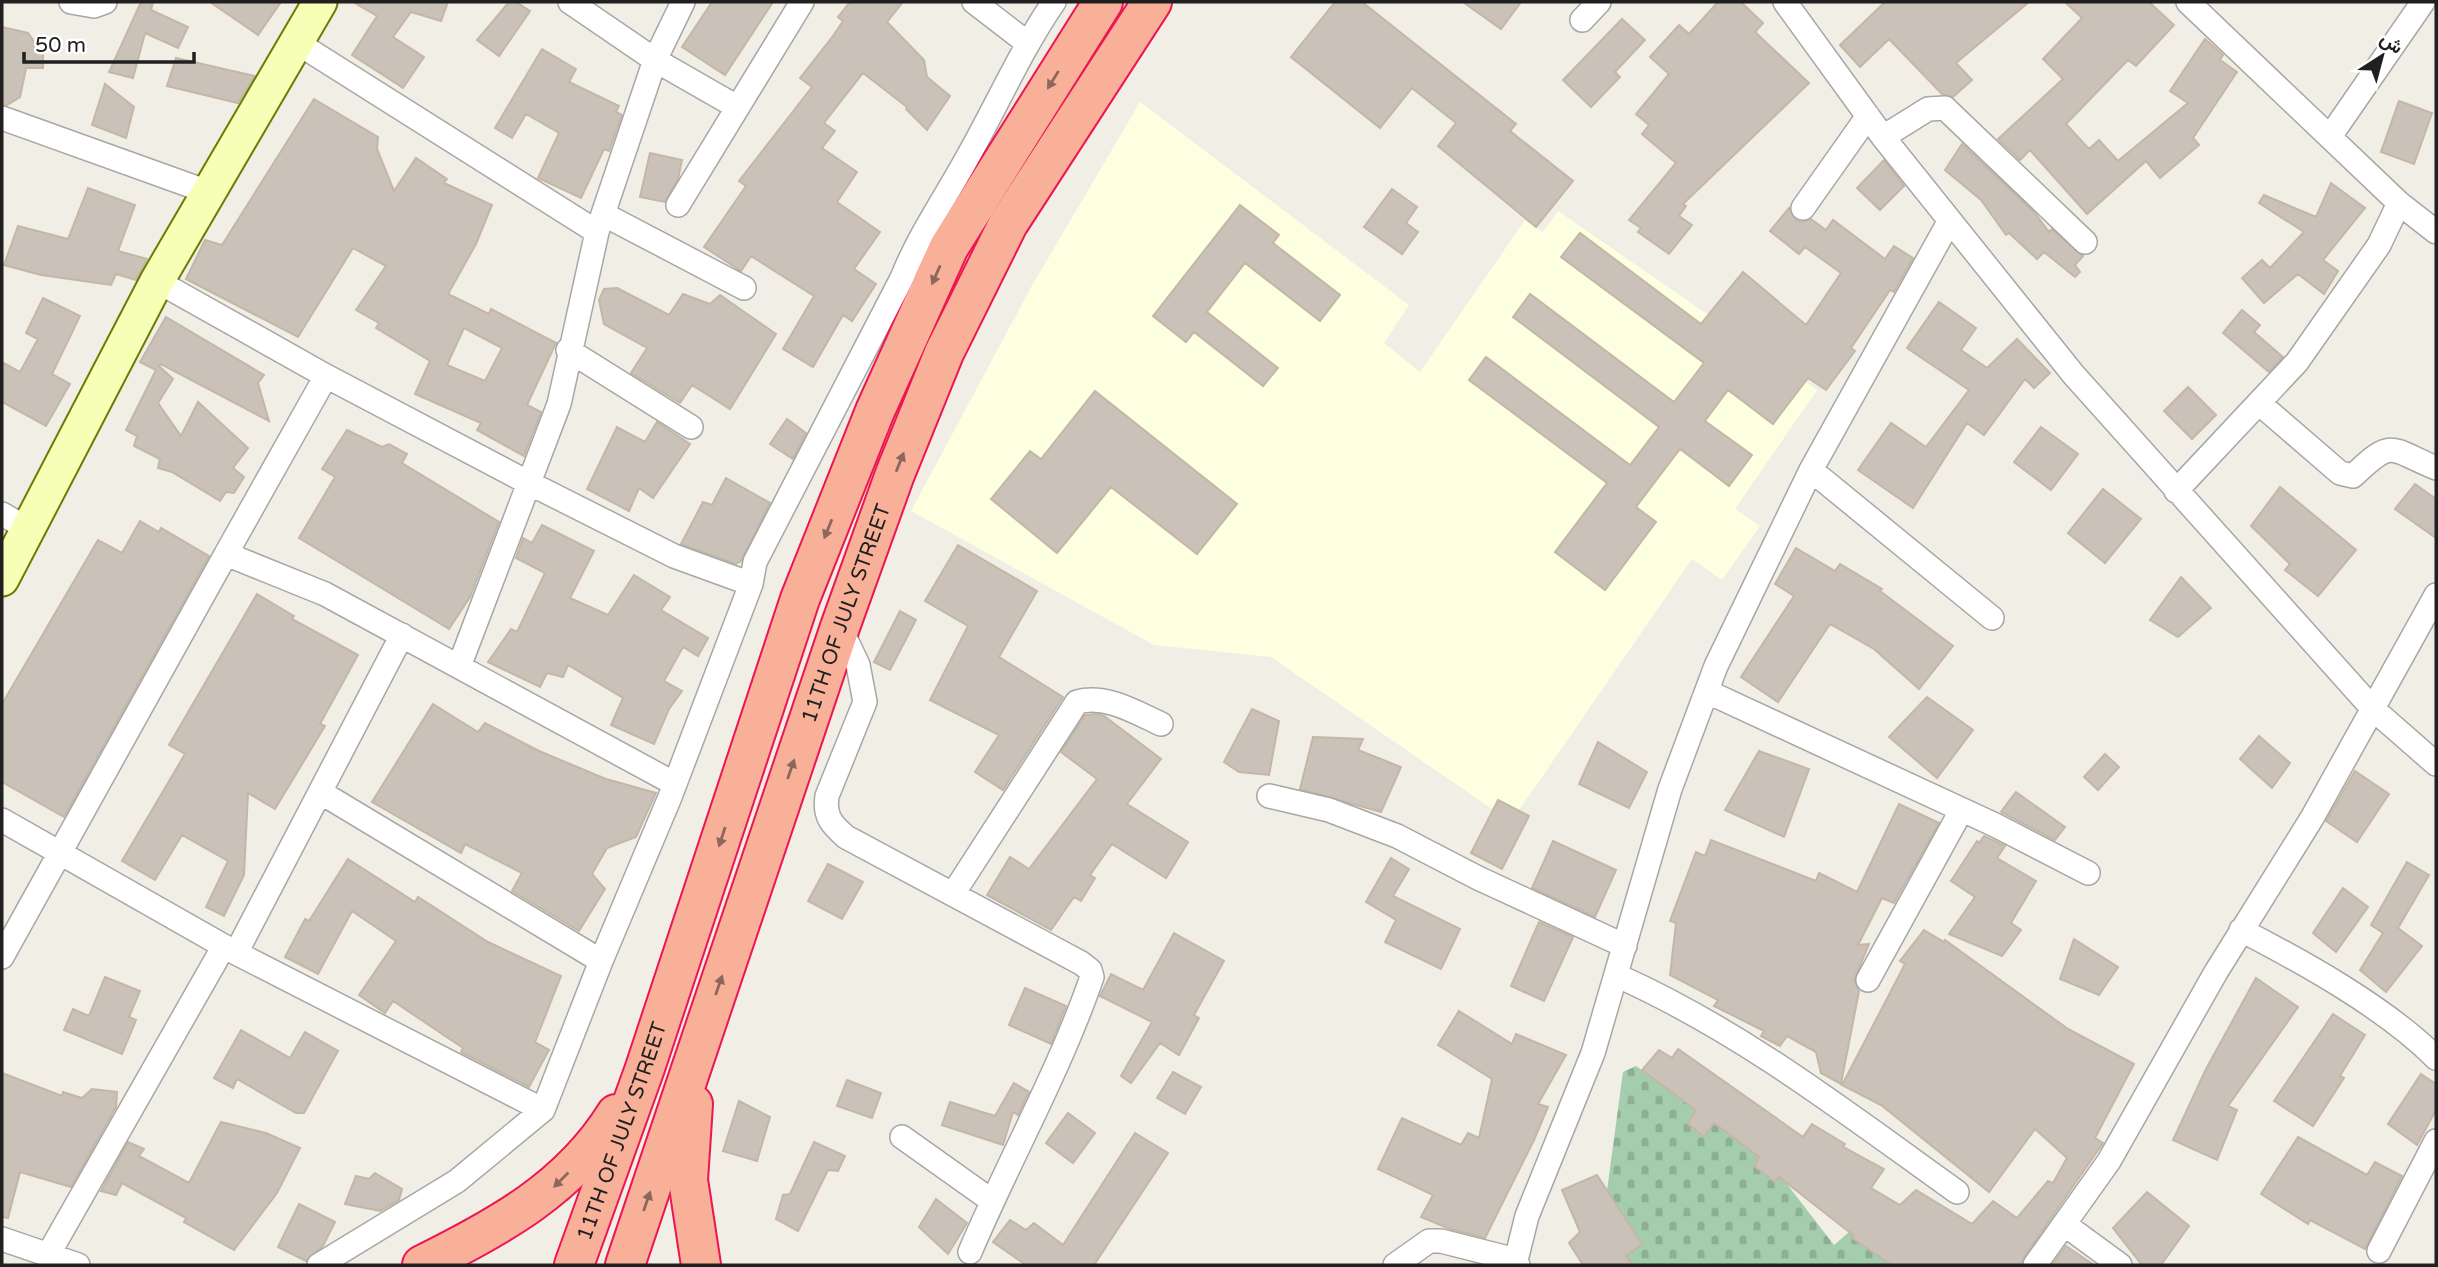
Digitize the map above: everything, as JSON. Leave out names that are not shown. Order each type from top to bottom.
[{"type":"highway","name":"11TH OF JULY STREET","points":[[574,1265],[645,1068],[800,599],[874,411],[949,247],[1088,18],[1103,2]]},
{"type":"highway","name":"11TH OF JULY STREET","points":[[625,1265],[839,627],[895,474],[944,353],[1008,225],[1152,2]]},
{"type":"highway","points":[[664,1010],[701,1038],[688,1180],[701,1265]]},
{"type":"highway","points":[[422,1265],[480,1237],[553,1188],[598,1142],[645,1068]]},
{"type":"main road","points":[[2,579],[15,521],[320,2]]},
{"type":"street","points":[[71,2],[94,6],[105,2]]},
{"type":"street","points":[[570,2],[655,60],[737,107]]},
{"type":"street","points":[[460,664],[527,482],[559,404],[569,350],[600,223],[655,60],[683,2]]},
{"type":"street","points":[[678,205],[802,2]]},
{"type":"street","points":[[974,2],[1026,43]]},
{"type":"street","points":[[319,1265],[457,1181],[543,1110],[601,961],[675,784],[751,584],[755,562],[902,278],[914,247],[971,151],[1026,43],[1054,2]]},
{"type":"street","points":[[1582,20],[1598,2]]},
{"type":"street","points":[[1784,2],[1949,222],[2073,374],[2176,491],[2305,629],[2373,709],[2436,764]]},
{"type":"street","points":[[2188,2],[2399,202],[2436,232]]},
{"type":"street","points":[[2331,135],[2423,2]]},
{"type":"street","points":[[296,42],[600,223],[744,288]]},
{"type":"street","points":[[1883,137],[1928,109],[1945,108],[2085,242]]},
{"type":"street","points":[[1802,208],[1868,116]]},
{"type":"street","points":[[2,117],[208,192]]},
{"type":"street","points":[[2176,491],[2297,362],[2379,245],[2399,202]]},
{"type":"street","points":[[1395,1265],[1429,1241],[1441,1241],[1517,1263],[1527,1216],[1593,1053],[1618,976],[1671,789],[1716,666],[1811,470],[1949,222]]},
{"type":"street","points":[[157,281],[326,376],[527,482],[674,556],[751,584]]},
{"type":"street","points":[[569,350],[691,427]]},
{"type":"street","points":[[2,957],[326,376]]},
{"type":"street","points":[[2260,404],[2340,472],[2353,476],[2380,450],[2390,449],[2436,468]]},
{"type":"street","points":[[1811,470],[1992,618]]},
{"type":"street","points":[[226,554],[326,594],[460,664],[675,784]]},
{"type":"street","points":[[2035,1265],[2109,1161],[2241,930],[2312,818],[2436,595]]},
{"type":"street","points":[[839,627],[858,665],[865,702],[827,796],[824,811],[831,824],[846,837],[1081,963],[1092,977],[1048,1084],[992,1201],[971,1252]]},
{"type":"street","points":[[48,1255],[320,792],[402,635]]},
{"type":"street","points":[[1708,692],[2088,873]]},
{"type":"street","points":[[953,894],[1077,702],[1091,698],[1161,724]]},
{"type":"street","points":[[320,792],[601,961]]},
{"type":"street","points":[[1269,796],[1362,821],[1625,946]]},
{"type":"street","points":[[1868,980],[1961,811]]},
{"type":"street","points":[[2,820],[230,949],[543,1110]]},
{"type":"street","points":[[2241,930],[2316,971],[2412,1034],[2436,1058]]},
{"type":"street","points":[[1618,976],[1664,996],[1784,1068],[1957,1192]]},
{"type":"street","points":[[902,1137],[992,1201]]},
{"type":"street","points":[[2379,1251],[2436,1141]]},
{"type":"street","points":[[2064,1224],[2120,1265]]},
{"type":"street","points":[[2,1238],[78,1265]]},
{"type":"shaded area","points":[[1140,102],[1409,305],[1384,343],[1420,372],[1525,220],[1543,232],[1558,211],[1817,390],[1735,509],[1760,526],[1722,580],[1692,559],[1511,822],[1271,657],[1154,645],[911,511],[1030,289]]},
{"type":"green space","points":[[1636,1066],[1773,1166],[1834,1245],[1855,1227],[1892,1260],[1886,1265],[1597,1265],[1623,1072]]},
{"type":"building","points":[[141,2],[153,2],[151,10],[188,27],[178,48],[145,33],[133,78],[109,72]]},
{"type":"building","points":[[210,2],[281,2],[258,35]]},
{"type":"building","points":[[353,2],[448,2],[441,21],[411,12],[393,37],[424,57],[403,88],[352,55],[377,16]]},
{"type":"building","points":[[509,2],[516,2],[530,11],[499,56],[477,40]]},
{"type":"building","points":[[712,2],[773,2],[725,75],[682,47]]},
{"type":"building","points":[[850,2],[903,2],[887,22],[924,60],[927,77],[950,96],[927,130],[907,107],[863,73],[824,123],[835,131],[822,148],[857,172],[837,202],[880,232],[854,269],[876,284],[852,321],[843,315],[813,367],[783,349],[814,296],[751,256],[741,271],[704,247],[746,186],[739,181],[812,87],[800,78],[843,21],[838,17]]},
{"type":"building","points":[[1335,2],[1362,2],[1516,124],[1510,131],[1573,181],[1536,227],[1438,146],[1456,123],[1412,88],[1380,128],[1291,57]]},
{"type":"building","points":[[1463,2],[1521,2],[1501,29]]},
{"type":"building","points":[[1718,2],[1741,2],[1763,23],[1755,32],[1809,83],[1683,204],[1686,206],[1679,216],[1692,225],[1669,254],[1638,232],[1641,228],[1629,220],[1676,163],[1642,134],[1649,125],[1636,114],[1669,74],[1650,57],[1679,25],[1689,34]]},
{"type":"building","points":[[1885,2],[2029,2],[1956,63],[1972,80],[1953,97],[1942,94],[1889,39],[1860,67],[1840,45]]},
{"type":"building","points":[[2065,2],[2149,2],[2174,25],[2136,66],[2128,60],[2066,124],[2089,149],[2099,140],[2118,161],[2188,103],[2170,91],[2205,39],[2223,55],[2220,60],[2237,72],[2193,138],[2199,145],[2160,178],[2146,161],[2087,214],[2030,150],[2020,160],[1998,139],[2063,79],[2043,59],[2082,18]]},
{"type":"building","points":[[1622,19],[1645,40],[1615,72],[1620,77],[1591,107],[1563,80]]},
{"type":"building","points":[[2,27],[28,33],[43,54],[43,68],[26,68],[20,97],[7,105],[2,104]]},
{"type":"building","points":[[542,49],[576,69],[569,82],[619,106],[616,112],[622,115],[609,151],[604,149],[581,198],[538,178],[559,133],[526,114],[512,138],[495,128]]},
{"type":"building","points":[[176,58],[255,76],[238,103],[167,86]]},
{"type":"building","points":[[105,84],[134,107],[126,138],[92,125]]},
{"type":"building","points":[[314,99],[378,137],[377,149],[394,191],[416,158],[447,179],[444,183],[492,205],[476,244],[448,294],[489,314],[491,309],[556,343],[527,405],[541,412],[524,456],[477,430],[481,423],[415,394],[430,361],[376,328],[379,323],[356,310],[386,266],[353,248],[298,337],[186,279],[205,240],[222,245]],"holes":[[[464,328],[502,348],[485,381],[447,365]]]},
{"type":"building","points":[[2399,101],[2432,113],[2414,164],[2381,152]]},
{"type":"building","points":[[1962,144],[2034,212],[2049,232],[2052,229],[2083,256],[2075,265],[2080,272],[2075,277],[2044,252],[2037,259],[2009,233],[2006,235],[1981,200],[1945,170]]},
{"type":"building","points":[[650,153],[682,160],[678,179],[665,202],[640,197]]},
{"type":"building","points":[[1884,160],[1904,186],[1880,210],[1857,188]]},
{"type":"building","points":[[2331,183],[2365,208],[2323,260],[2338,271],[2324,294],[2298,274],[2264,303],[2242,278],[2262,260],[2270,268],[2304,232],[2259,203],[2264,195],[2316,217]]},
{"type":"building","points":[[88,188],[135,205],[118,251],[147,259],[136,280],[116,274],[111,285],[41,275],[4,265],[18,226],[68,239]]},
{"type":"building","points":[[1392,189],[1417,207],[1406,223],[1418,232],[1402,254],[1364,227]]},
{"type":"building","points":[[1240,205],[1279,235],[1273,243],[1340,295],[1320,321],[1245,263],[1207,312],[1278,368],[1263,386],[1194,332],[1186,342],[1153,316]]},
{"type":"building","points":[[1789,208],[1796,220],[1802,222],[1811,219],[1826,230],[1833,220],[1885,259],[1894,246],[1913,258],[1894,292],[1890,290],[1851,348],[1855,351],[1826,390],[1808,378],[1773,424],[1728,390],[1705,421],[1752,455],[1729,486],[1680,449],[1636,507],[1656,522],[1605,590],[1555,552],[1607,483],[1469,380],[1486,357],[1630,465],[1659,427],[1513,317],[1530,294],[1674,402],[1704,363],[1561,257],[1580,233],[1701,324],[1743,272],[1806,325],[1841,273],[1805,247],[1799,254],[1770,231]]},
{"type":"building","points":[[617,288],[669,315],[683,294],[710,304],[720,295],[776,334],[730,409],[692,385],[680,403],[631,373],[647,348],[604,324],[599,300],[604,289]]},
{"type":"building","points":[[43,298],[80,316],[52,374],[70,384],[46,426],[2,402],[2,362],[20,372],[38,339],[26,333]]},
{"type":"building","points":[[1939,302],[1976,328],[1961,350],[1987,368],[2017,339],[2050,373],[2034,388],[2025,379],[1984,435],[1967,423],[1913,508],[1858,470],[1891,423],[1926,447],[1969,390],[1907,348]]},
{"type":"building","points":[[2242,310],[2260,325],[2254,332],[2283,357],[2269,372],[2223,333]]},
{"type":"building","points":[[166,317],[264,375],[258,383],[269,421],[161,364],[159,366],[173,379],[158,403],[181,436],[198,402],[248,448],[233,468],[244,477],[234,493],[226,492],[220,501],[172,472],[158,468],[160,459],[134,446],[137,436],[126,430],[156,370],[140,362]]},
{"type":"building","points":[[2188,387],[2216,415],[2192,439],[2164,411]]},
{"type":"building","points":[[1095,391],[1237,504],[1197,554],[1111,487],[1057,553],[991,499],[1030,451],[1041,459]]},
{"type":"building","points":[[787,419],[806,433],[793,459],[770,444]]},
{"type":"building","points":[[657,422],[690,444],[653,498],[639,488],[629,511],[587,489],[617,427],[645,442]]},
{"type":"building","points":[[2041,427],[2078,454],[2051,490],[2014,462]]},
{"type":"building","points":[[347,430],[382,447],[389,444],[407,454],[402,463],[499,522],[470,597],[449,629],[299,538],[335,477],[322,469]]},
{"type":"building","points":[[726,478],[770,503],[741,561],[736,564],[681,544],[703,502],[712,505]]},
{"type":"building","points":[[2415,484],[2436,499],[2436,538],[2395,509]]},
{"type":"building","points":[[2280,487],[2356,550],[2318,596],[2285,570],[2290,564],[2251,526]]},
{"type":"building","points":[[2103,489],[2141,519],[2105,563],[2068,533]]},
{"type":"building","points":[[140,521],[159,532],[161,528],[209,556],[64,817],[2,782],[2,704],[98,540],[122,553]]},
{"type":"building","points":[[542,525],[594,551],[570,598],[608,615],[634,575],[670,597],[661,610],[708,638],[698,656],[683,647],[664,681],[682,691],[669,709],[654,744],[611,725],[623,698],[568,665],[563,677],[547,673],[540,687],[488,662],[511,629],[517,632],[545,573],[516,558],[523,538],[532,543]]},
{"type":"building","points":[[958,545],[1037,591],[999,657],[1063,697],[1003,790],[975,772],[999,735],[930,700],[968,626],[925,601]]},
{"type":"building","points":[[1796,548],[1835,571],[1840,564],[1882,589],[1880,591],[1953,646],[1919,689],[1874,649],[1830,624],[1778,702],[1741,677],[1794,596],[1775,584]]},
{"type":"building","points":[[2181,577],[2211,608],[2178,637],[2150,620]]},
{"type":"building","points":[[257,594],[294,616],[292,619],[358,655],[320,724],[325,726],[275,809],[248,793],[244,875],[224,916],[206,907],[228,861],[182,835],[155,880],[122,861],[185,754],[169,745]]},
{"type":"building","points":[[900,611],[916,620],[890,670],[874,662]]},
{"type":"building","points":[[1927,697],[1973,730],[1937,778],[1889,737]]},
{"type":"building","points":[[433,704],[478,732],[485,723],[539,751],[606,779],[656,793],[636,837],[607,848],[592,874],[605,889],[579,931],[512,891],[522,873],[465,844],[461,853],[372,802]]},
{"type":"building","points":[[1252,709],[1279,721],[1269,775],[1239,772],[1224,762]]},
{"type":"building","points":[[1085,715],[1104,716],[1161,759],[1127,804],[1188,842],[1166,878],[1112,844],[1090,875],[1095,878],[1081,901],[1074,897],[1051,930],[987,895],[1010,857],[1029,869],[1097,779],[1061,752]]},
{"type":"building","points":[[2259,736],[2290,763],[2272,788],[2240,759]]},
{"type":"building","points":[[1313,737],[1363,739],[1358,750],[1401,767],[1381,812],[1300,789]]},
{"type":"building","points":[[1598,742],[1647,772],[1629,808],[1579,784]]},
{"type":"building","points":[[1759,751],[1809,769],[1784,837],[1725,810]]},
{"type":"building","points":[[2105,754],[2119,767],[2098,790],[2084,777]]},
{"type":"building","points":[[2355,771],[2389,794],[2357,842],[2326,821]]},
{"type":"building","points":[[2016,792],[2065,827],[2055,840],[2001,812]]},
{"type":"building","points":[[1498,800],[1529,816],[1502,869],[1471,853]]},
{"type":"building","points":[[1899,804],[1939,823],[1894,903],[1882,898],[1858,945],[1869,944],[1854,980],[1859,991],[1841,1084],[1821,1073],[1816,1052],[1787,1036],[1780,1046],[1761,1036],[1764,1031],[1714,1006],[1718,1000],[1670,975],[1676,923],[1670,921],[1696,852],[1705,856],[1711,840],[1816,881],[1819,873],[1857,892]]},
{"type":"building","points":[[1984,836],[2005,846],[1997,858],[2036,881],[2011,923],[2021,930],[2002,956],[1949,934],[1975,897],[1951,881],[1977,841],[1979,843]]},
{"type":"building","points":[[1553,841],[1616,870],[1595,917],[1532,888]]},
{"type":"building","points":[[1391,858],[1409,869],[1393,896],[1460,929],[1441,969],[1385,942],[1396,920],[1366,902]]},
{"type":"building","points":[[348,859],[415,902],[418,897],[488,942],[561,976],[535,1042],[549,1050],[529,1087],[461,1052],[463,1048],[393,1001],[385,1013],[359,995],[396,941],[352,911],[318,974],[285,957],[305,919],[309,921]]},
{"type":"building","points":[[2407,862],[2429,875],[2398,928],[2422,946],[2386,992],[2360,970],[2383,933],[2371,925]]},
{"type":"building","points":[[828,864],[863,882],[842,919],[808,901]]},
{"type":"building","points":[[2343,888],[2368,907],[2336,952],[2313,933]]},
{"type":"building","points":[[1539,922],[1573,937],[1544,1001],[1511,986]]},
{"type":"building","points":[[1924,930],[1944,942],[1945,940],[2068,1029],[2134,1064],[2095,1138],[2103,1143],[2021,1265],[1891,1265],[1851,1237],[1853,1235],[1779,1177],[1775,1182],[1754,1166],[1759,1157],[1714,1123],[1704,1137],[1688,1124],[1696,1110],[1642,1070],[1659,1050],[1672,1058],[1678,1049],[1803,1137],[1812,1124],[1845,1144],[1843,1147],[1884,1169],[1871,1188],[1900,1205],[1916,1190],[1972,1224],[1993,1201],[2017,1218],[2048,1181],[2053,1183],[2067,1158],[2035,1129],[1989,1192],[1881,1105],[1842,1085],[1905,964],[1900,961]]},
{"type":"building","points":[[1174,933],[1224,961],[1194,1015],[1199,1018],[1179,1055],[1160,1043],[1131,1083],[1121,1076],[1152,1022],[1100,996],[1111,974],[1143,990]]},
{"type":"building","points":[[2074,939],[2118,967],[2099,995],[2060,979]]},
{"type":"building","points":[[105,977],[140,991],[129,1017],[136,1020],[122,1054],[64,1030],[73,1009],[89,1016]]},
{"type":"building","points":[[2256,978],[2298,1007],[2228,1106],[2237,1110],[2217,1160],[2173,1140],[2206,1069]]},
{"type":"building","points":[[1025,988],[1066,1006],[1051,1044],[1009,1025]]},
{"type":"building","points":[[1459,1011],[1512,1044],[1516,1034],[1566,1055],[1538,1104],[1548,1107],[1485,1238],[1450,1229],[1421,1217],[1433,1195],[1378,1169],[1402,1118],[1461,1145],[1468,1133],[1479,1138],[1492,1079],[1438,1045]]},
{"type":"building","points":[[2333,1014],[2365,1035],[2340,1076],[2344,1078],[2313,1126],[2274,1101]]},
{"type":"building","points":[[241,1030],[290,1058],[305,1032],[338,1051],[304,1113],[296,1113],[237,1079],[233,1088],[214,1078]]},
{"type":"building","points":[[1173,1072],[1201,1087],[1185,1114],[1157,1098]]},
{"type":"building","points":[[2,1073],[62,1096],[63,1092],[82,1098],[92,1089],[117,1092],[116,1107],[71,1187],[20,1172],[8,1218],[2,1217]]},
{"type":"building","points":[[2421,1074],[2436,1084],[2436,1110],[2417,1145],[2388,1124]]},
{"type":"building","points":[[847,1080],[881,1093],[872,1118],[837,1106]]},
{"type":"building","points":[[1014,1083],[1029,1092],[1018,1115],[1013,1112],[1003,1145],[942,1125],[950,1102],[995,1116]]},
{"type":"building","points":[[739,1101],[770,1117],[757,1161],[723,1151]]},
{"type":"building","points":[[1068,1113],[1095,1133],[1073,1163],[1046,1143]]},
{"type":"building","points":[[221,1122],[266,1133],[300,1148],[277,1193],[234,1250],[184,1222],[186,1218],[122,1183],[116,1195],[101,1191],[128,1142],[144,1149],[139,1156],[189,1183]]},
{"type":"building","points":[[1135,1133],[1168,1153],[1094,1265],[1026,1265],[993,1242],[1010,1220],[1026,1230],[1034,1223],[1063,1245]]},
{"type":"building","points":[[2298,1137],[2367,1175],[2375,1162],[2402,1176],[2365,1249],[2310,1220],[2308,1224],[2261,1194]]},
{"type":"building","points":[[814,1142],[845,1156],[838,1171],[828,1170],[798,1231],[776,1219],[783,1195],[790,1194]]},
{"type":"building","points":[[375,1173],[402,1189],[399,1200],[380,1211],[345,1204],[356,1176],[369,1179]]},
{"type":"building","points":[[1597,1175],[1642,1244],[1626,1256],[1633,1265],[1583,1265],[1569,1243],[1580,1232],[1562,1190]]},
{"type":"building","points":[[2147,1192],[2189,1226],[2161,1265],[2142,1265],[2113,1228]]},
{"type":"building","points":[[936,1199],[967,1223],[948,1254],[919,1227]]},
{"type":"building","points":[[299,1204],[335,1222],[323,1246],[306,1261],[278,1247]]},
{"type":"building","points":[[2066,1246],[2094,1265],[2052,1265]]}]
